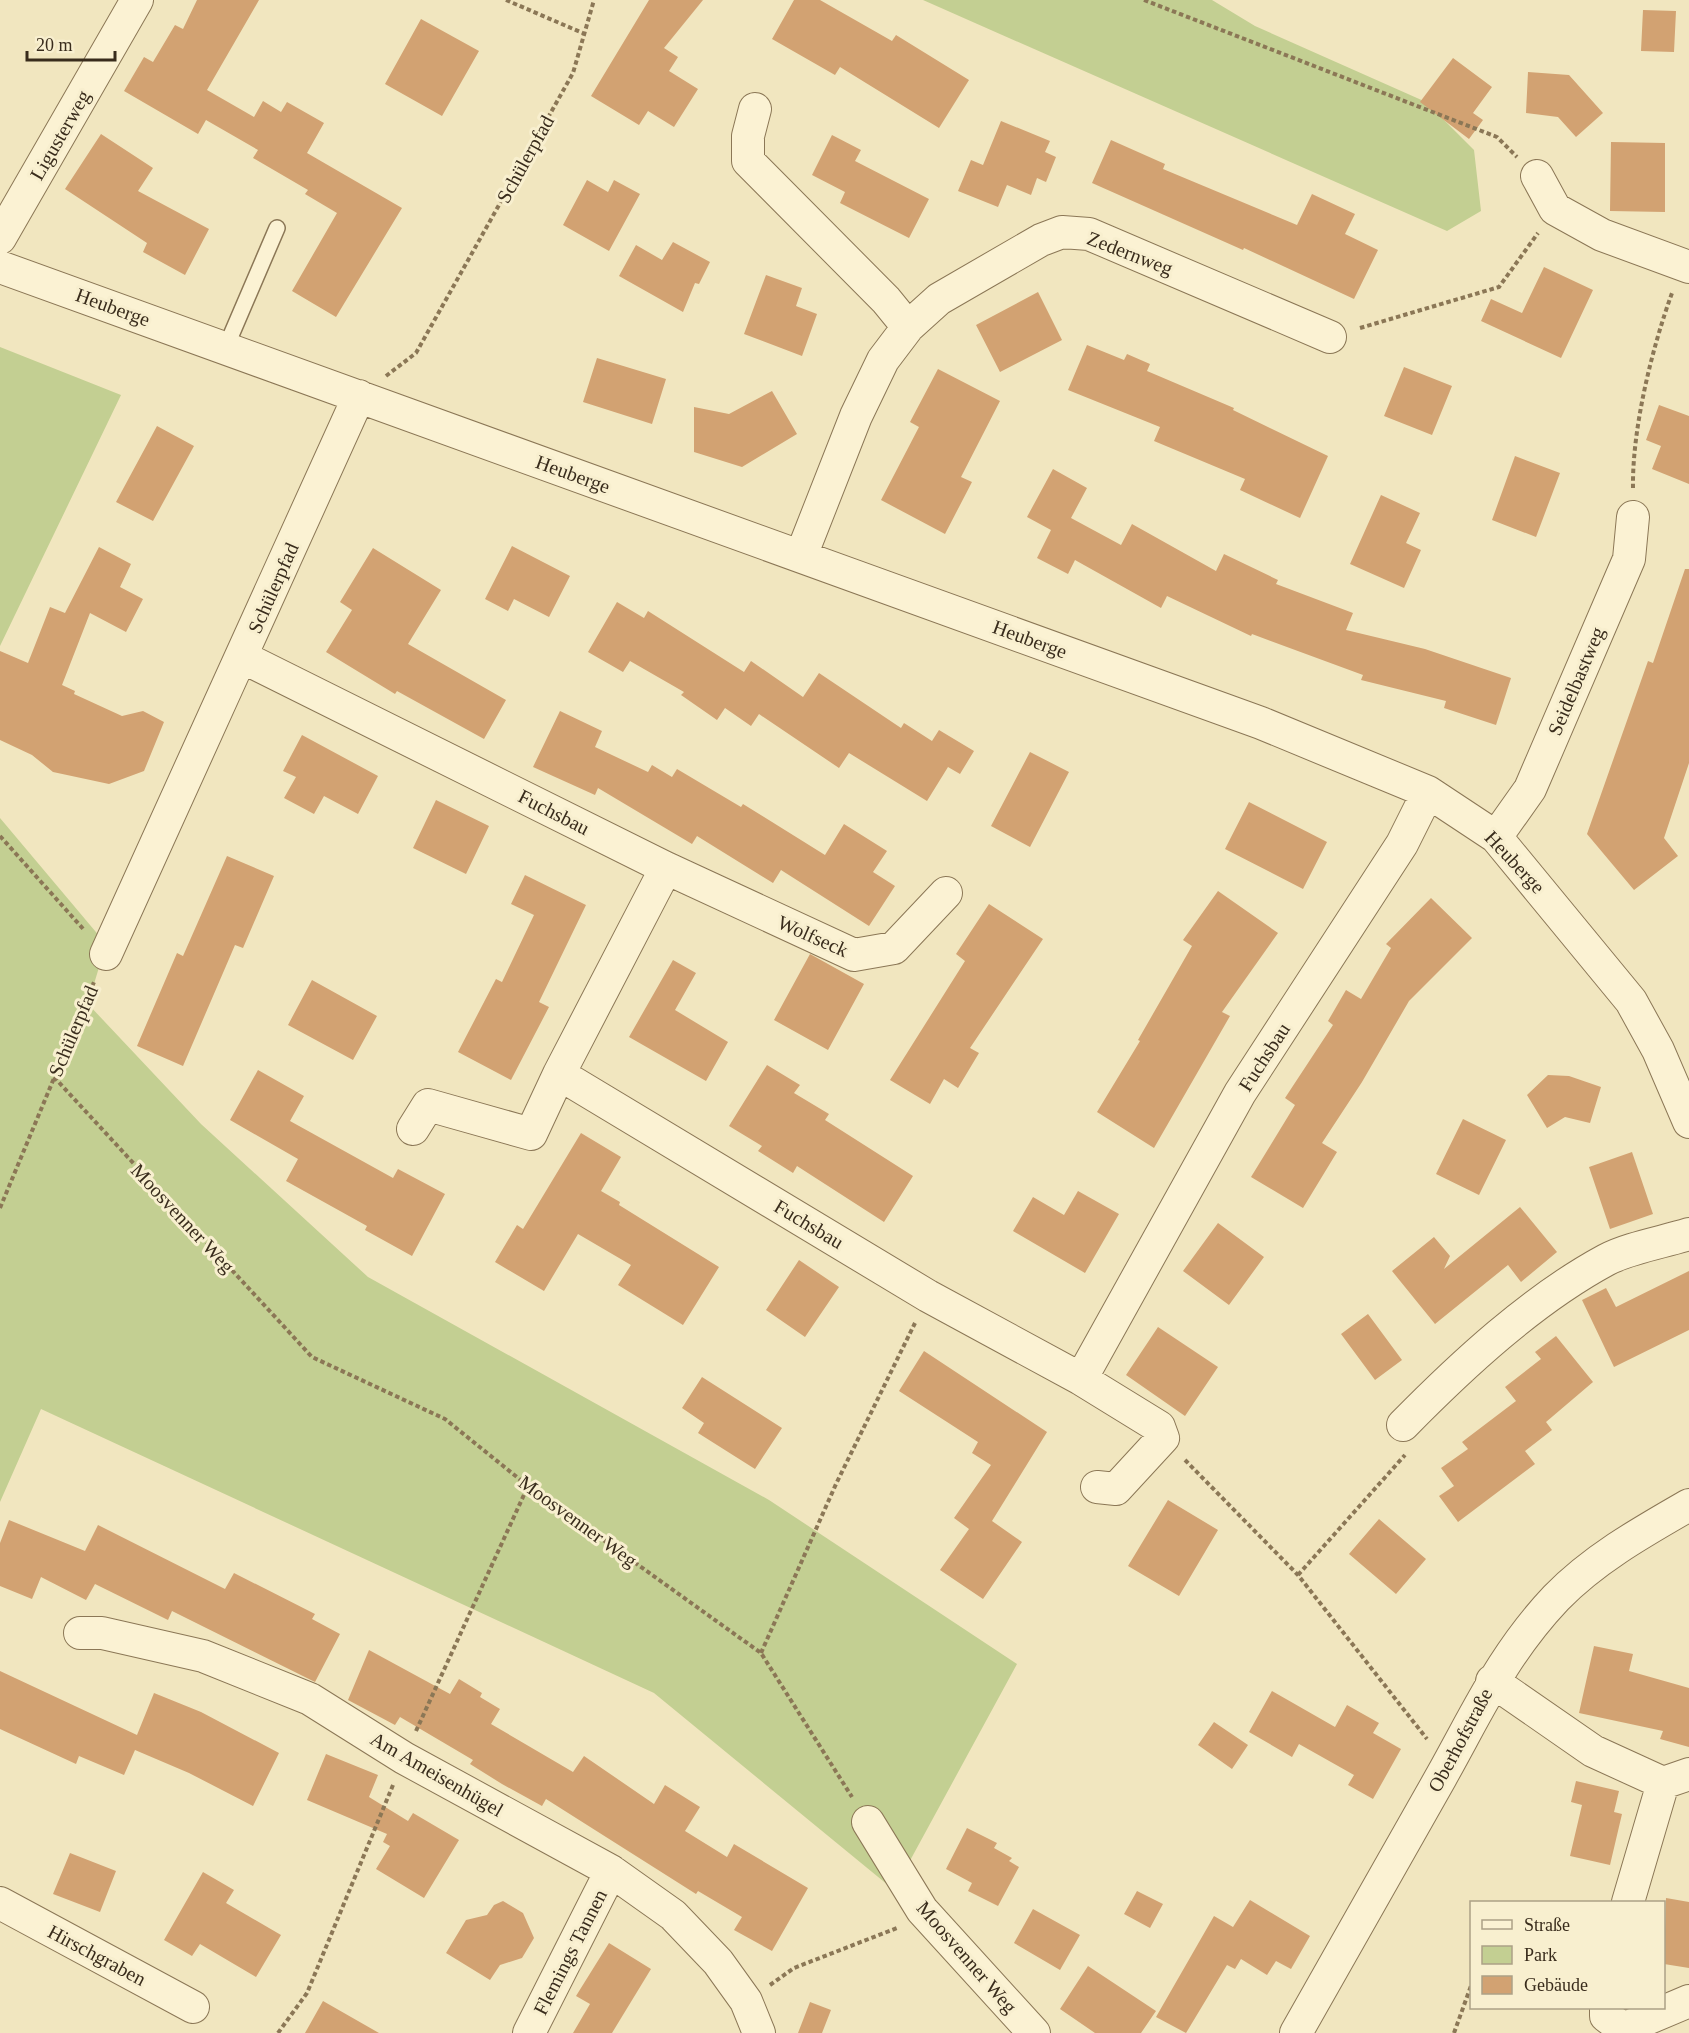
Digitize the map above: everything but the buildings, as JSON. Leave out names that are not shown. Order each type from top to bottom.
[{"type":"street","name":"Ligusterweg","points":[[0,238],[137,0]]},
{"type":"street","points":[[755,109],[748,136],[748,161],[886,300],[908,327]]},
{"type":"street","points":[[1537,176],[1555,209],[1602,235],[1686,266]]},
{"type":"street","name":"Zedernweg","points":[[801,556],[856,416],[883,360],[908,327],[939,299],[1041,240],[1062,232],[1089,234],[1330,337]]},
{"type":"street","name":"Heuberge","points":[[0,267],[1262,723],[1428,792],[1496,837],[1631,1001],[1658,1050],[1689,1122]]},
{"type":"street","name":"Schülerpfad","points":[[106,954],[243,657],[359,396]]},
{"type":"street","name":"Seidelbastweg","points":[[1496,837],[1530,789],[1620,581],[1629,559],[1633,517]]},
{"type":"street","name":"Fuchsbau","points":[[243,657],[666,868]]},
{"type":"street","name":"Fuchsbau","points":[[560,1074],[928,1296],[1081,1379],[1240,1093],[1402,844],[1428,792]]},
{"type":"street","points":[[413,1129],[428,1105],[531,1134],[666,868]]},
{"type":"street","name":"Wolfseck","points":[[666,868],[854,955],[894,948],[946,893]]},
{"type":"street","points":[[1403,1425],[1443,1384],[1542,1302],[1607,1259],[1689,1234]]},
{"type":"street","points":[[1081,1379],[1159,1427],[1163,1438],[1116,1490],[1097,1487]]},
{"type":"street","name":"Oberhofstraße","points":[[1296,2033],[1448,1766],[1492,1681],[1519,1640],[1558,1596],[1622,1543],[1689,1505]]},
{"type":"street","name":"Am Ameisenhügel","points":[[80,1633],[102,1633],[203,1656],[310,1699],[404,1758],[611,1871],[673,1915],[718,1962],[746,2001],[759,2033]]},
{"type":"street","points":[[1492,1681],[1593,1751],[1676,1779],[1628,1901]]},
{"type":"street","name":"Moosvenner Weg","points":[[868,1822],[933,1924],[1034,2033]]},
{"type":"street","name":"Flemings Tannen","points":[[529,2033],[611,1871]]},
{"type":"street","name":"Hirschgraben","points":[[0,1903],[193,2007]]},
{"type":"street","points":[[1606,2009],[1606,2016],[1623,2029],[1689,2001]]},
{"type":"lane","points":[[226,347],[277,228]]},
{"type":"path","points":[[506,0],[585,34]]},
{"type":"path","name":"Schülerpfad","points":[[359,396],[416,353],[573,73],[594,0]]},
{"type":"path","points":[[1143,0],[1497,137],[1537,176]]},
{"type":"path","points":[[1330,337],[1499,287],[1555,209]]},
{"type":"path","points":[[1633,517],[1632,466],[1655,340],[1686,266]]},
{"type":"path","points":[[0,836],[106,954]]},
{"type":"path","name":"Schülerpfad","points":[[0,1208],[106,954]]},
{"type":"path","name":"Moosvenner Weg","points":[[54,1077],[312,1357],[445,1419],[528,1486],[760,1653],[868,1822]]},
{"type":"path","points":[[760,1653],[836,1484],[928,1296]]},
{"type":"path","points":[[1298,1575],[1406,1457],[1403,1425]]},
{"type":"path","points":[[1163,1438],[1298,1575],[1448,1766]]},
{"type":"path","points":[[746,2001],[794,1968],[894,1929],[933,1924]]},
{"type":"path","points":[[1455,2033],[1470,1989]]},
{"type":"green space","points":[[923,0],[1212,0],[1255,26],[1426,102],[1474,150],[1481,211],[1447,231]]},
{"type":"green space","points":[[0,347],[121,395],[0,646]]},
{"type":"green space","points":[[0,818],[106,944],[88,1004],[201,1124],[368,1277],[769,1500],[1017,1664],[894,1890],[654,1693],[41,1409],[0,1502]]}]
